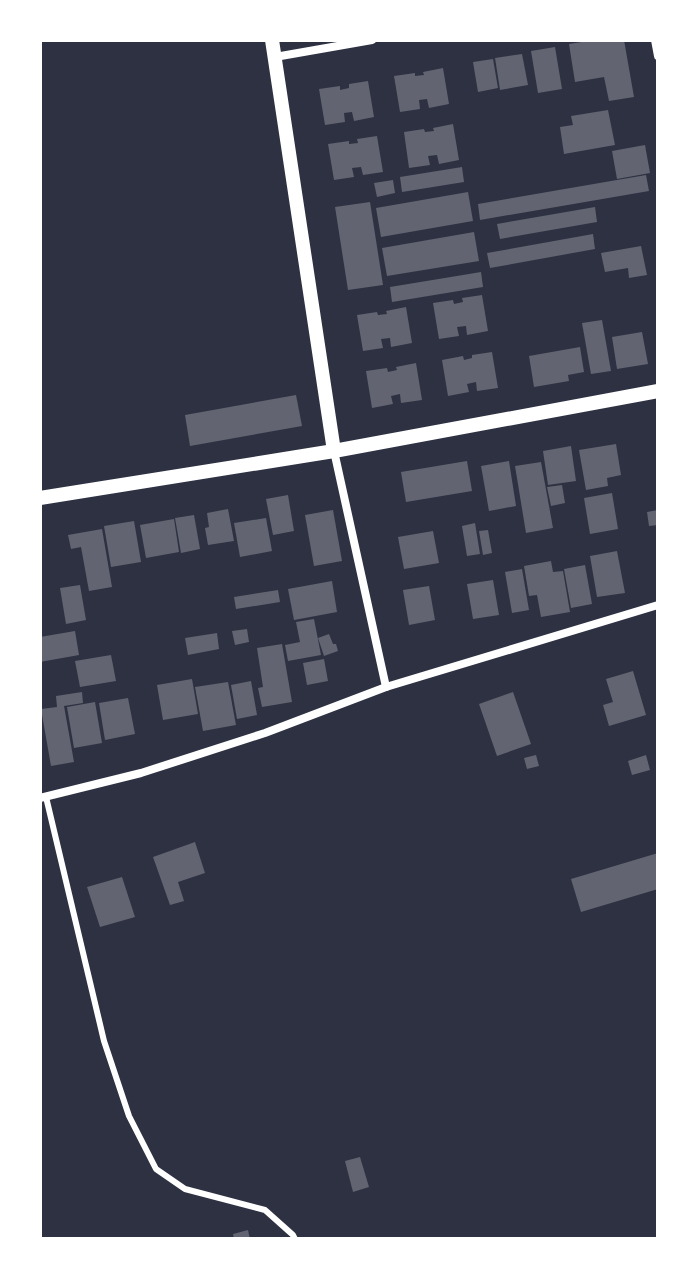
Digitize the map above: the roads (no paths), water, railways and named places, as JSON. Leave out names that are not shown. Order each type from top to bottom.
[{"type":"street","points":[[272,40],[334,451],[386,687]]},
{"type":"street","points":[[275,57],[372,40]]},
{"type":"street","points":[[655,40],[658,56]]},
{"type":"street","points":[[40,498],[334,451],[658,391]]},
{"type":"street","points":[[43,797],[141,773],[265,733],[386,687],[658,605]]},
{"type":"lane","points":[[43,797],[104,1041],[129,1116],[156,1169],[185,1189],[265,1210],[295,1239]]}]
